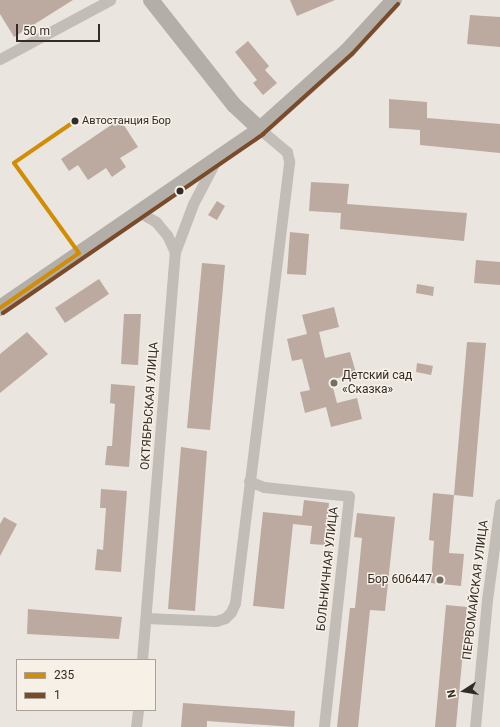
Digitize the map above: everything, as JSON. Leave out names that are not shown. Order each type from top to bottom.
[{"type":"street","points":[[0,59],[110,0]]},
{"type":"street","points":[[146,618],[216,620],[225,618],[231,612],[235,603],[289,161],[287,152],[234,105],[212,80],[151,0]]},
{"type":"street","points":[[0,308],[215,162],[260,129],[348,50],[394,0]]},
{"type":"street","name":"ОКТЯБРЬСКАЯ УЛИЦА","points":[[142,659],[175,252],[187,216],[215,162]]},
{"type":"street","points":[[140,212],[156,222],[167,235],[175,252]]},
{"type":"street","name":"БОЛЬНИЧНАЯ УЛИЦА","points":[[249,481],[264,487],[349,496],[324,727]]},
{"type":"street","name":"ПЕРВОМАЙСКАЯ УЛИЦА","points":[[474,727],[486,605],[500,504]]},
{"type":"street","points":[[136,727],[138,711]]},
{"type":"building","points":[[0,0],[73,0],[14,37],[0,14]]},
{"type":"building","points":[[290,0],[335,0],[297,16]]},
{"type":"building","points":[[470,15],[500,17],[500,47],[467,44]]},
{"type":"building","points":[[248,41],[269,66],[265,70],[277,83],[263,95],[253,83],[257,80],[235,52]]},
{"type":"building","points":[[389,99],[427,102],[427,118],[500,124],[500,153],[420,145],[420,130],[389,128]]},
{"type":"building","name":"Автостанция Бор","points":[[120,119],[138,147],[120,158],[126,167],[112,177],[106,168],[88,180],[78,165],[69,171],[61,159]]},
{"type":"building","points":[[311,182],[349,184],[347,204],[467,213],[464,241],[340,229],[341,213],[309,211]]},
{"type":"building","points":[[217,201],[225,206],[217,220],[208,215]]},
{"type":"building","points":[[290,232],[309,234],[306,275],[287,274]]},
{"type":"building","points":[[476,260],[500,262],[500,285],[474,283]]},
{"type":"building","points":[[202,263],[225,265],[210,430],[187,428]]},
{"type":"building","points":[[99,279],[109,294],[65,323],[55,308]]},
{"type":"building","points":[[417,284],[434,287],[433,296],[416,293]]},
{"type":"building","points":[[334,307],[339,327],[319,332],[325,358],[350,352],[356,373],[331,380],[337,403],[357,398],[362,419],[331,427],[326,407],[305,413],[300,392],[310,390],[302,359],[292,361],[287,339],[307,334],[302,315]]},
{"type":"building","points":[[124,314],[141,314],[138,365],[121,364]]},
{"type":"building","points":[[27,332],[48,354],[0,393],[0,354]]},
{"type":"building","points":[[467,342],[486,343],[473,497],[454,495]]},
{"type":"building","points":[[417,363],[433,366],[431,375],[416,372]]},
{"type":"building","points":[[111,384],[135,386],[129,467],[105,465],[107,446],[112,446],[115,404],[110,403]]},
{"type":"building","points":[[181,447],[207,451],[195,611],[168,609]]},
{"type":"building","points":[[101,489],[127,491],[121,572],[95,570],[97,549],[103,550],[106,508],[100,508]]},
{"type":"building","points":[[433,493],[454,495],[449,553],[464,554],[461,586],[431,583],[434,541],[429,540]]},
{"type":"building","points":[[304,500],[329,503],[325,545],[310,544],[312,526],[293,524],[284,609],[253,606],[263,512],[302,516]]},
{"type":"building","points":[[357,513],[395,517],[385,611],[370,610],[358,727],[337,727],[350,608],[355,608],[362,538],[354,537]]},
{"type":"building","points":[[4,517],[17,524],[0,556],[0,524]]},
{"type":"building","points":[[446,605],[467,607],[456,727],[435,727]]},
{"type":"building","points":[[28,609],[122,617],[119,639],[27,634]]},
{"type":"building","points":[[183,703],[295,711],[294,727],[207,721],[207,727],[181,727]]},
{"type":"transit line","name":"1","points":[[3,313],[263,134],[352,54],[398,4]]},
{"type":"transit line","name":"235","points":[[75,121],[14,163],[79,253]]},
{"type":"transit line","name":"235","points":[[0,308],[79,253]]},
{"type":"place","name":"Автостанция Бор","points":[[75,121]]},
{"type":"place","name":"Детский сад «Сказка»","points":[[334,383]]},
{"type":"place","name":"Бор 606447","points":[[440,580]]}]
